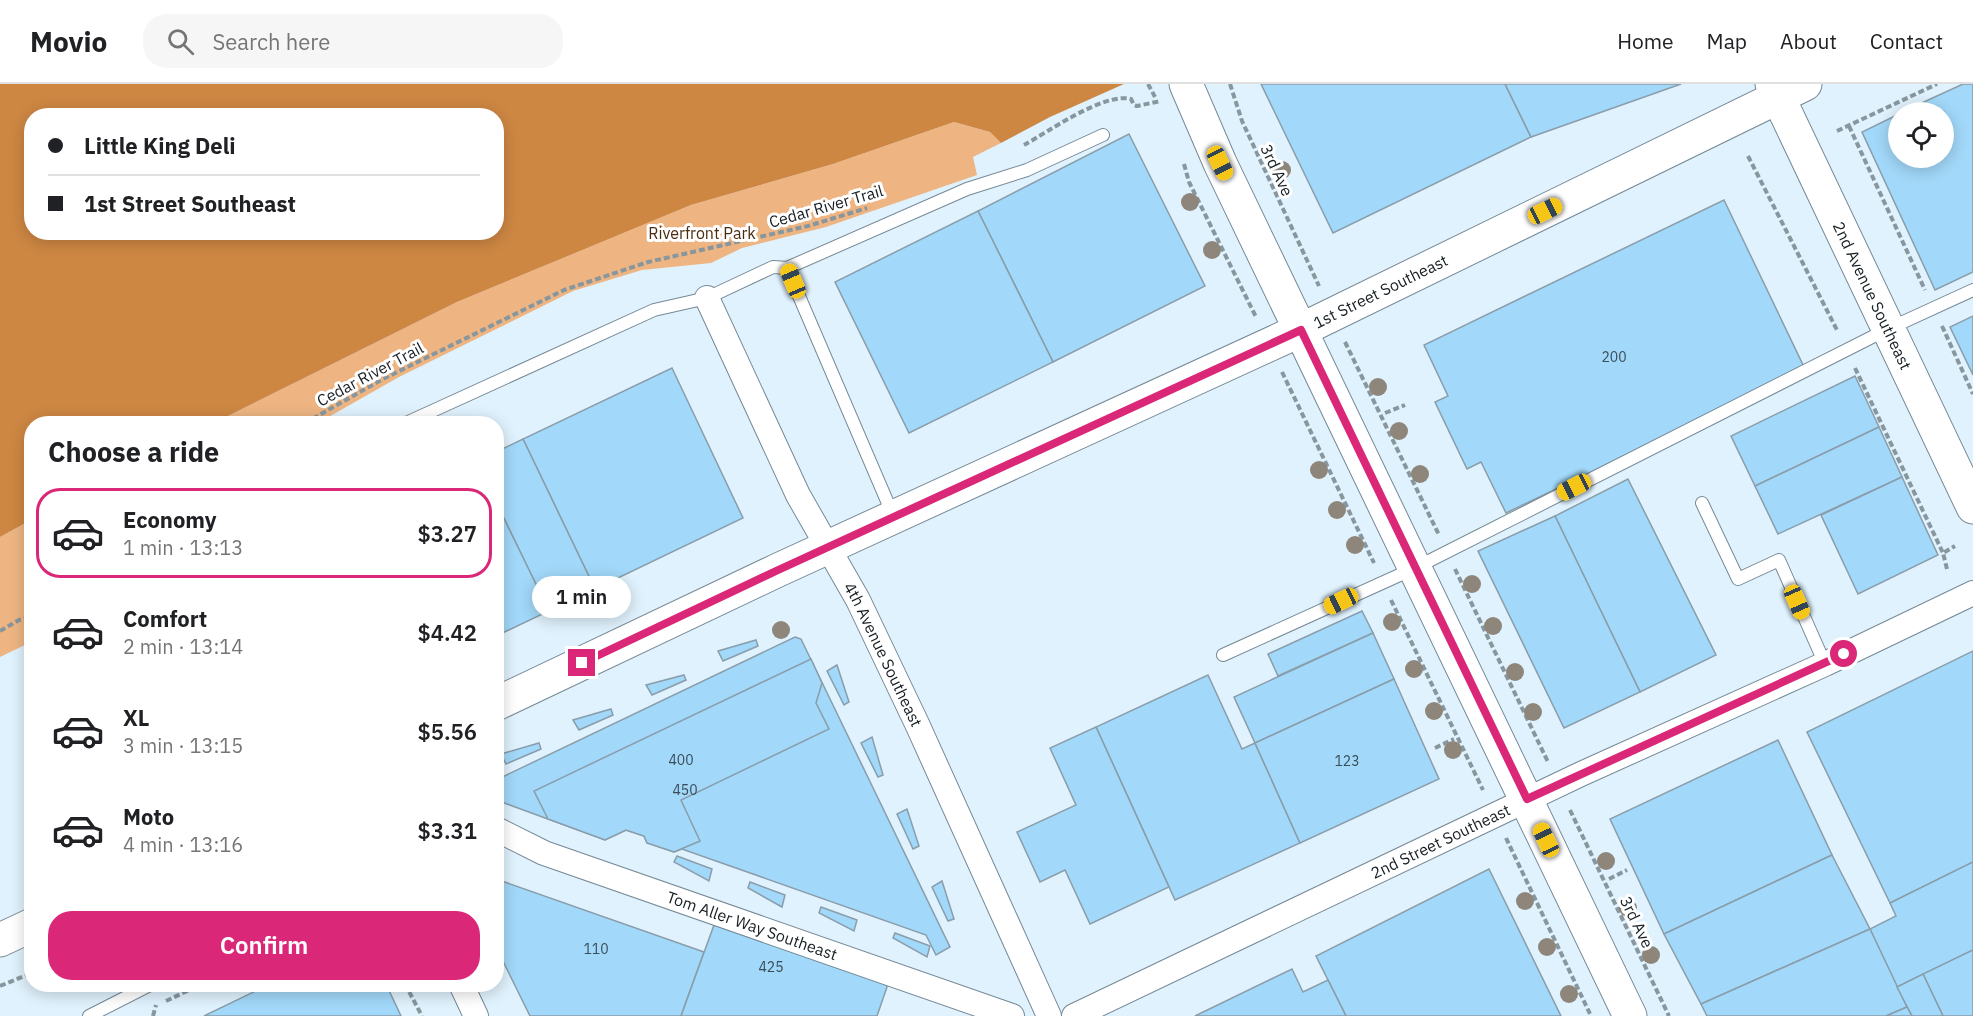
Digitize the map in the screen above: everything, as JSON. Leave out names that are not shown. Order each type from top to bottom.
[{"type":"main road","points":[[1186,84],[1220,163],[1630,1016]]},
{"type":"main road","name":"1st Street Southeast","points":[[504,700],[894,517],[1301,330],[1785,88]]},
{"type":"main road","name":"2nd Avenue Southeast","points":[[1785,88],[1888,329],[1973,507]]},
{"type":"main road","points":[[0,940],[24,929]]},
{"type":"street","name":"4th Avenue Southeast","points":[[706,298],[798,495],[858,600],[1049,1016]]},
{"type":"street","name":"2nd Street Southeast","points":[[1074,1016],[1527,799],[1825,664],[1973,593]]},
{"type":"street","name":"Tom Aller Way Southeast","points":[[504,833],[554,856],[1012,1016]]},
{"type":"street","points":[[465,992],[476,1016]]},
{"type":"lane","points":[[421,416],[654,310],[706,298],[773,267],[787,268],[967,189],[1027,170],[1103,135]]},
{"type":"lane","points":[[787,268],[894,517]]},
{"type":"lane","points":[[1223,655],[1415,568],[1888,329],[1973,290]]},
{"type":"lane","points":[[1702,503],[1738,579],[1779,560],[1825,664]]},
{"type":"lane","points":[[89,1016],[136,992]]},
{"type":"path","points":[[1148,84],[1154,95]]},
{"type":"path","name":"3rd Ave","points":[[1230,84],[1242,121],[1308,264]]},
{"type":"path","points":[[1837,131],[1938,84]]},
{"type":"path","points":[[1018,148],[1076,115],[1117,99],[1131,99],[1137,106],[1150,104]]},
{"type":"path","points":[[1849,126],[1973,394]]},
{"type":"path","name":"Cedar River Trail","points":[[317,416],[383,379],[564,290],[648,262],[808,226],[872,206]]},
{"type":"path","points":[[1385,413],[1404,405]]},
{"type":"path","points":[[1947,569],[1943,554],[1954,546]]},
{"type":"path","points":[[0,631],[24,619]]},
{"type":"path","points":[[1435,748],[1454,739]]},
{"type":"path","name":"3rd Ave","points":[[1584,838],[1669,1016]]},
{"type":"path","points":[[1511,848],[1591,1016]]},
{"type":"path","points":[[1609,879],[1627,870]]},
{"type":"path","points":[[0,986],[24,976]]},
{"type":"path","points":[[153,1016],[156,1005],[184,992]]},
{"type":"path","points":[[409,992],[422,1016]]},
{"type":"green space","name":"Riverfront Park","points":[[954,122],[990,132],[1001,143],[973,157],[977,175],[826,227],[742,248],[711,263],[642,270],[573,291],[399,377],[330,416],[228,416],[457,302],[691,205],[833,164]]},
{"type":"green space","points":[[24,524],[24,645],[0,657],[0,537]]},
{"type":"shaded area","points":[[0,84],[1124,84],[1050,117],[1001,143],[990,132],[954,122],[833,164],[691,205],[457,302],[228,416],[24,416],[24,524],[0,537]]},
{"type":"building","points":[[1261,84],[1505,84],[1531,137],[1333,233]]},
{"type":"building","points":[[1505,84],[1681,84],[1531,137]]},
{"type":"building","points":[[1963,84],[1973,84],[1973,272],[1935,290],[1862,132],[1888,119],[1888,168],[1954,168],[1954,102],[1924,102]]},
{"type":"building","points":[[1129,134],[1205,286],[1053,362],[978,211]]},
{"type":"building","points":[[1724,200],[1805,369],[1506,513],[1481,462],[1467,469],[1435,402],[1448,396],[1424,345]]},
{"type":"building","points":[[978,211],[1053,362],[909,433],[835,282]]},
{"type":"building","points":[[1973,316],[1973,375],[1950,327]]},
{"type":"building","points":[[672,368],[743,518],[595,589],[523,439]]},
{"type":"building","points":[[1855,376],[1879,427],[1755,486],[1731,436]]},
{"type":"building","points":[[1879,427],[1902,477],[1778,534],[1755,486]]},
{"type":"building","points":[[523,439],[595,589],[549,611],[504,518],[504,448]]},
{"type":"building","points":[[1902,477],[1938,555],[1858,594],[1821,515]]},
{"type":"building","points":[[1628,479],[1716,655],[1640,692],[1555,516]]},
{"type":"building","points":[[1555,516],[1640,692],[1564,728],[1478,551]]},
{"type":"building","points":[[504,518],[549,611],[504,632]]},
{"type":"building","points":[[1362,611],[1373,633],[1278,676],[1268,654]]},
{"type":"building","points":[[1373,633],[1394,679],[1255,743],[1234,697]]},
{"type":"building","points":[[795,637],[801,639],[950,947],[936,955],[926,935],[682,849],[674,852],[647,843],[644,836],[626,830],[605,840],[504,803],[504,776]]},
{"type":"building","points":[[756,640],[758,646],[723,661],[718,651]]},
{"type":"building","points":[[1973,651],[1973,862],[1890,903],[1807,732]]},
{"type":"building","points":[[811,659],[822,683],[816,703],[829,729],[681,800],[700,841],[674,852],[647,843],[644,836],[626,830],[605,840],[548,819],[534,791]]},
{"type":"building","points":[[837,665],[849,702],[844,705],[827,671]]},
{"type":"building","points":[[684,675],[686,680],[652,695],[646,685]]},
{"type":"building","points":[[1208,675],[1242,749],[1255,743],[1300,843],[1175,900],[1096,727]]},
{"type":"building","points":[[1394,679],[1439,779],[1300,843],[1255,743]]},
{"type":"building","points":[[611,709],[613,715],[579,730],[573,720]]},
{"type":"building","points":[[1096,727],[1169,887],[1090,924],[1065,870],[1040,882],[1017,832],[1076,805],[1050,748]]},
{"type":"building","points":[[872,737],[883,775],[878,777],[861,743]]},
{"type":"building","points":[[1778,740],[1832,855],[1664,934],[1610,819]]},
{"type":"building","points":[[539,743],[541,749],[506,764],[504,753]]},
{"type":"building","points":[[907,809],[919,846],[913,849],[897,814]]},
{"type":"building","points":[[1832,855],[1870,929],[1701,1004],[1664,934]]},
{"type":"building","points":[[677,856],[712,869],[709,881],[674,862]]},
{"type":"building","points":[[1973,862],[1973,950],[1897,987],[1870,929],[1896,916],[1890,903]]},
{"type":"building","points":[[1489,869],[1561,1016],[1346,1016],[1316,956]]},
{"type":"building","points":[[942,881],[954,919],[948,921],[932,887]]},
{"type":"building","points":[[504,882],[704,952],[681,1016],[530,1016],[504,963]]},
{"type":"building","points":[[750,882],[785,895],[782,907],[748,888]]},
{"type":"building","points":[[821,907],[857,920],[854,931],[819,913]]},
{"type":"building","points":[[719,924],[885,981],[887,987],[877,1016],[681,1016],[714,925]]},
{"type":"building","points":[[1870,929],[1907,1007],[1886,1016],[1707,1016],[1701,1004]]},
{"type":"building","points":[[895,933],[930,946],[927,957],[893,938]]},
{"type":"building","points":[[1973,950],[1973,1016],[1943,1016],[1923,974]]},
{"type":"building","points":[[1292,969],[1303,992],[1328,980],[1346,1016],[1195,1016]]},
{"type":"building","points":[[1923,974],[1943,1016],[1912,1016],[1897,987]]},
{"type":"building","points":[[254,992],[390,992],[401,1016],[204,1016]]},
{"type":"building","points":[[1907,1007],[1912,1016],[1886,1016]]},
{"type":"route","points":[[582,663],[776,571],[1301,330],[1527,799],[1844,654]]}]
